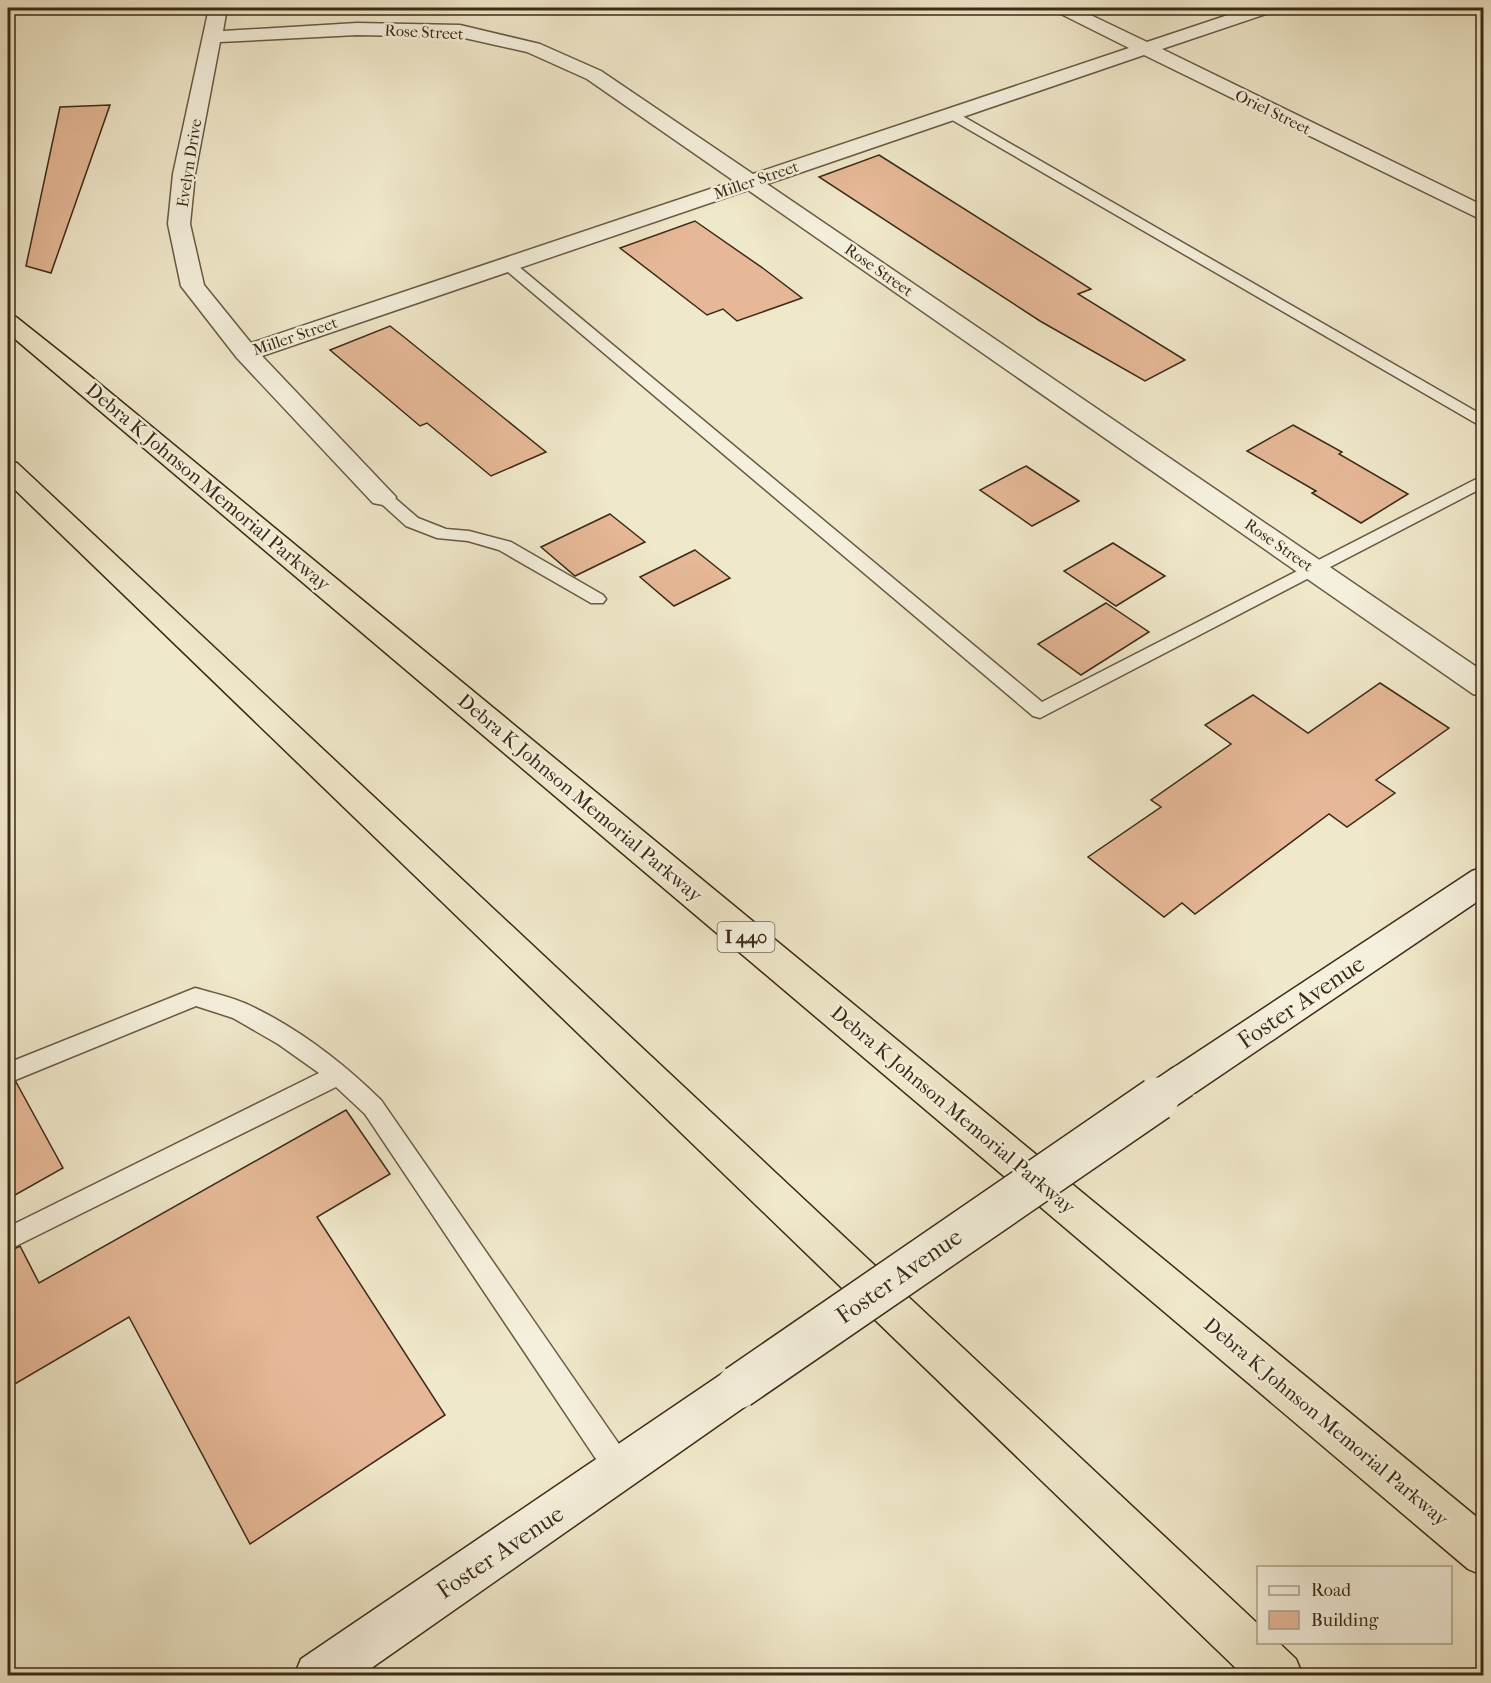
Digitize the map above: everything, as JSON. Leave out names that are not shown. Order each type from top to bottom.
[{"type":"highway","name":"Debra K Johnson Memorial Parkway","points":[[8,322],[84,383],[1484,1553]]},
{"type":"highway","points":[[8,469],[1279,1676]]},
{"type":"street","name":"Evelyn Drive","points":[[218,8],[184,174],[179,224],[193,286],[246,353],[383,497]]},
{"type":"street","name":"Oriel Street","points":[[1062,8],[1484,215]]},
{"type":"street","name":"Miller Street","points":[[246,353],[1266,8]]},
{"type":"street","name":"Rose Street","points":[[212,37],[357,29],[460,31],[533,48],[594,75],[1484,687]]},
{"type":"street","name":"Foster Avenue","points":[[318,1676],[1183,1081],[1484,880]]},
{"type":"lane","points":[[952,114],[1484,423]]},
{"type":"lane","points":[[507,264],[1040,711],[1484,480]]},
{"type":"lane","points":[[383,497],[412,522],[443,534],[469,536],[505,546],[597,599]]},
{"type":"lane","points":[[8,1073],[195,998],[240,1011],[286,1037],[339,1074],[373,1107],[620,1470]]},
{"type":"lane","points":[[8,1239],[339,1074]]},
{"type":"building","points":[[110,105],[51,273],[26,266],[60,107]]},
{"type":"building","points":[[879,155],[1091,289],[1078,294],[1185,360],[1145,381],[1040,321],[819,177]]},
{"type":"building","points":[[695,221],[802,298],[737,321],[723,309],[707,315],[620,248]]},
{"type":"building","points":[[390,326],[546,452],[491,476],[427,423],[420,426],[330,350]]},
{"type":"building","points":[[1293,425],[1342,452],[1339,454],[1408,494],[1361,523],[1312,493],[1316,491],[1247,451]]},
{"type":"building","points":[[1026,466],[1079,501],[1032,526],[980,490]]},
{"type":"building","points":[[610,514],[645,542],[575,576],[541,547]]},
{"type":"building","points":[[1113,543],[1165,576],[1116,606],[1064,571]]},
{"type":"building","points":[[695,550],[730,578],[674,606],[640,577]]},
{"type":"building","points":[[1106,603],[1149,632],[1081,675],[1038,644]]},
{"type":"building","points":[[1380,683],[1449,728],[1376,780],[1395,793],[1347,827],[1329,814],[1195,914],[1182,903],[1164,917],[1088,857],[1161,807],[1151,800],[1231,744],[1205,725],[1253,695],[1308,733]]},
{"type":"building","points":[[16,1082],[63,1168],[8,1199],[8,1085]]},
{"type":"building","points":[[346,1110],[390,1174],[317,1217],[445,1415],[250,1544],[129,1317],[8,1388],[8,1252],[20,1246],[39,1283]]}]
